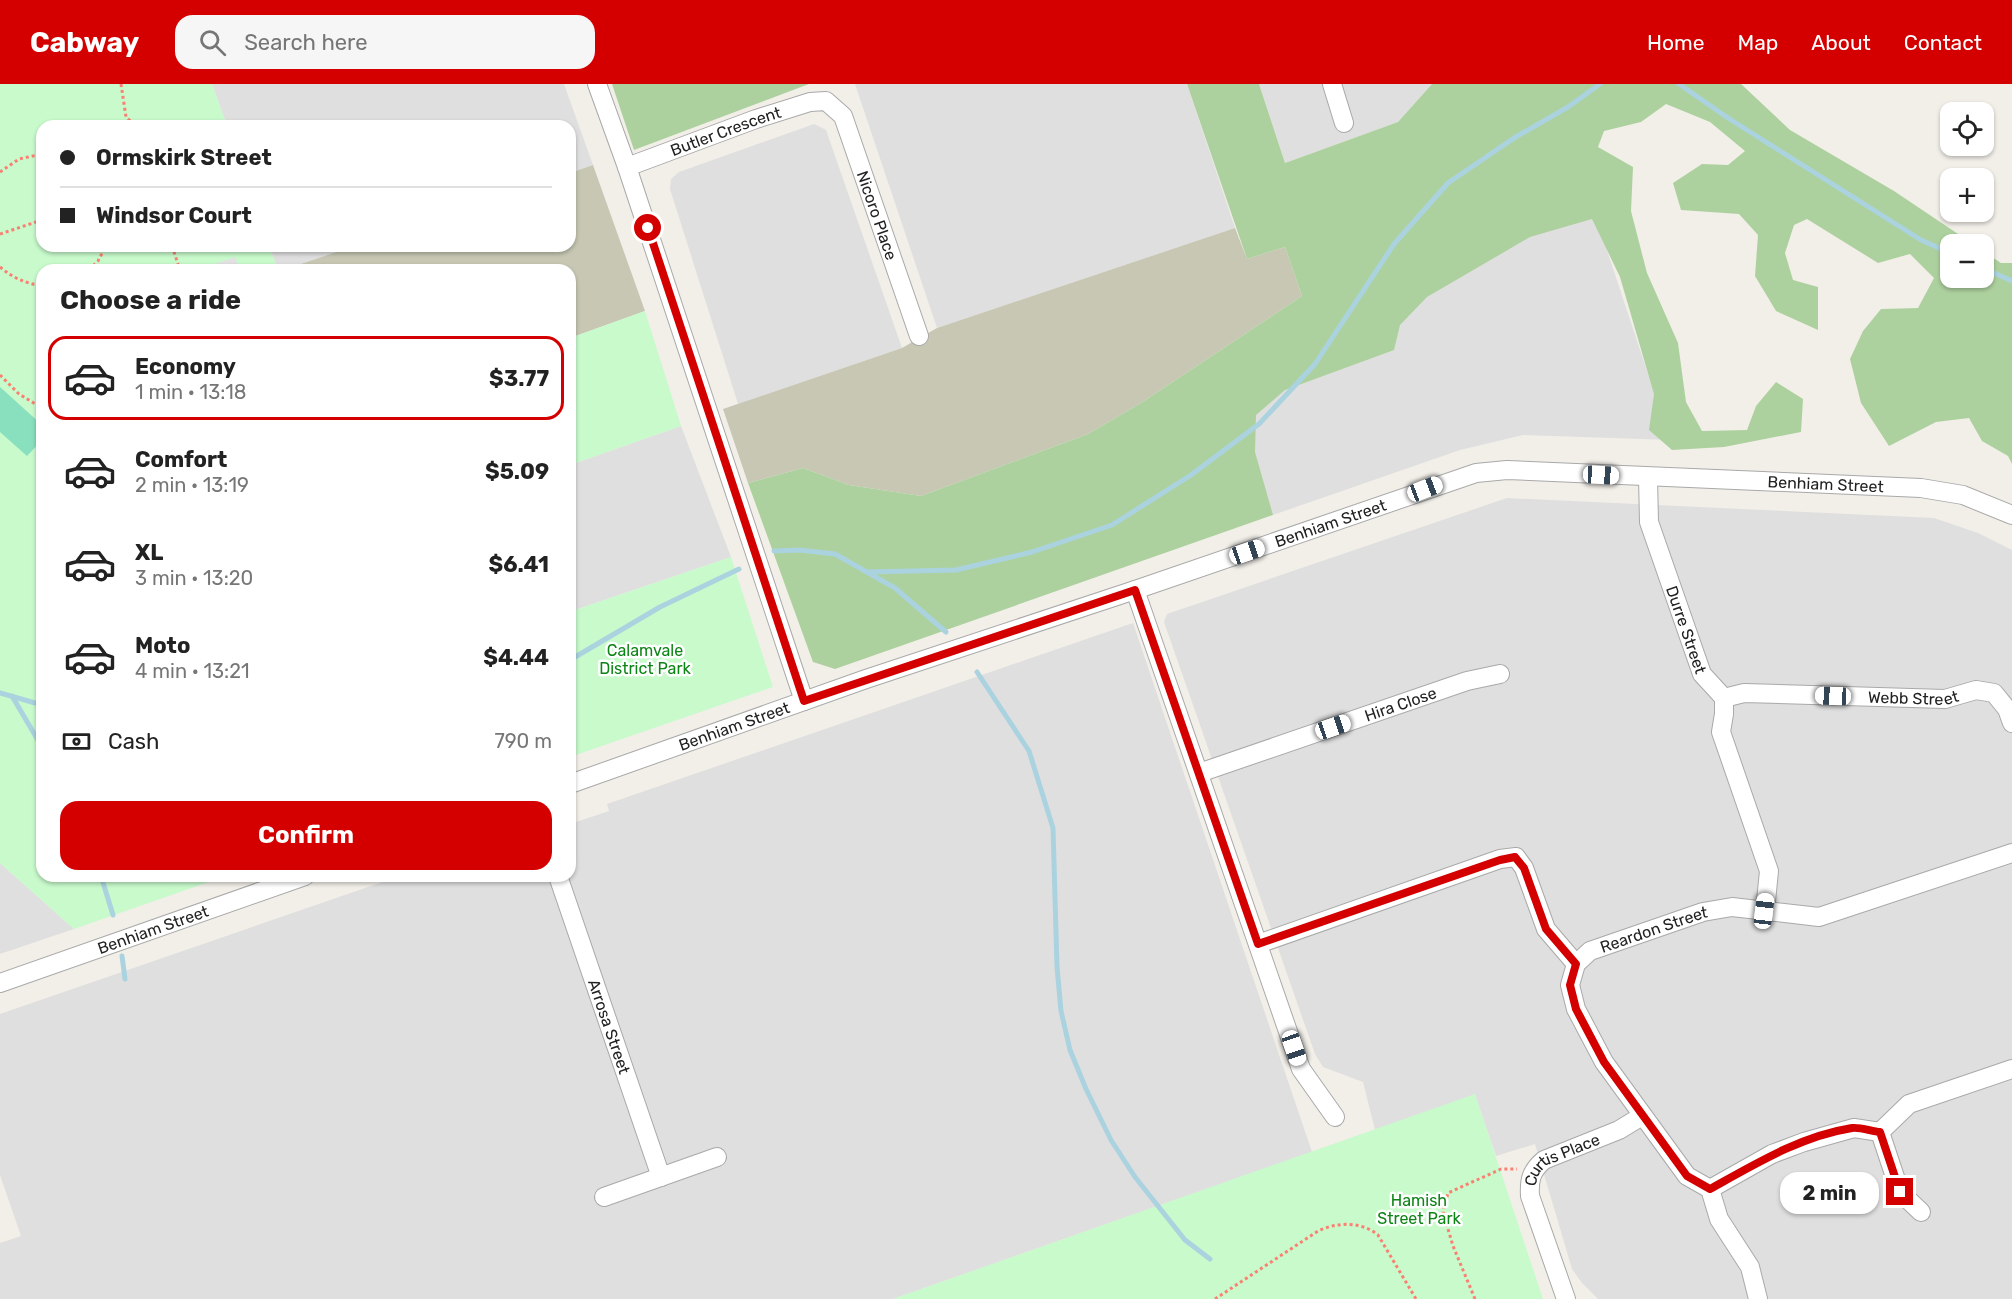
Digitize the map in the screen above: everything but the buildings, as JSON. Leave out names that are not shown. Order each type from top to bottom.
[{"type":"street","points":[[597,84],[627,167],[804,701]]},
{"type":"street","points":[[1332,84],[1344,123]]},
{"type":"street","name":"Butler Crescent","points":[[627,167],[756,118],[810,102],[826,101]]},
{"type":"street","name":"Nicoro Place","points":[[826,101],[843,116],[919,336]]},
{"type":"street","name":"Benhiam Street","points":[[576,782],[804,701],[1476,473],[1507,470],[1933,490],[1963,495],[2012,515]]},
{"type":"street","name":"Durre Street","points":[[1648,477],[1649,522],[1702,674],[1724,698]]},
{"type":"street","points":[[1135,590],[1301,1069],[1335,1117]]},
{"type":"street","name":"Hira Close","points":[[1199,773],[1467,681],[1500,674]]},
{"type":"street","name":"Webb Street","points":[[1724,698],[1744,693],[1945,699],[1976,690],[1994,693],[2007,709],[2012,723]]},
{"type":"street","points":[[1724,698],[1721,732],[1769,871],[1764,911]]},
{"type":"street","name":"Reardon Street","points":[[1576,964],[1590,951],[1703,912],[1732,907],[1819,917],[2012,852]]},
{"type":"street","points":[[1258,944],[1500,860],[1515,857],[1524,868],[1546,929],[1576,964],[1570,985],[1576,1009],[1604,1062],[1687,1176],[1710,1189],[1719,1219],[1750,1267],[1758,1299]]},
{"type":"street","name":"Benhiam Street","points":[[0,983],[288,882]]},
{"type":"street","name":"Arrosa Street","points":[[560,882],[661,1177]]},
{"type":"street","points":[[1880,1132],[1909,1104],[2012,1069]]},
{"type":"street","name":"Curtis Place","points":[[1566,1299],[1530,1196],[1529,1182],[1534,1168],[1544,1160],[1619,1130],[1642,1116]]},
{"type":"street","points":[[1710,1189],[1772,1154],[1804,1142],[1854,1128],[1880,1132]]},
{"type":"street","points":[[1880,1132],[1900,1192],[1921,1212]]},
{"type":"street","points":[[604,1197],[717,1157]]},
{"type":"path","points":[[121,84],[126,117],[129,120]]},
{"type":"path","points":[[0,172],[19,159],[36,155]]},
{"type":"path","points":[[0,234],[36,222]]},
{"type":"path","points":[[0,267],[26,283],[36,285]]},
{"type":"path","points":[[0,375],[19,394],[36,404]]},
{"type":"path","points":[[1475,1299],[1443,1212],[1448,1193],[1500,1169],[1534,1168]]},
{"type":"path","points":[[1215,1299],[1318,1231],[1330,1225],[1341,1224],[1369,1227],[1378,1235],[1416,1299]]},
{"type":"shaded area","points":[[212,84],[564,84],[593,165],[576,171],[576,120],[225,120]]},
{"type":"shaded area","points":[[855,84],[1187,84],[1235,228],[937,328]]},
{"type":"shaded area","points":[[1259,84],[1432,84],[1398,122],[1285,163]]},
{"type":"shaded area","points":[[814,124],[826,130],[902,348],[738,404],[670,189],[671,179],[679,172]]},
{"type":"shaded area","points":[[1573,148],[1670,440],[1523,435],[1460,450],[1273,515],[1228,385],[1384,281]]},
{"type":"shaded area","points":[[593,165],[645,311],[576,336],[576,264],[301,264],[336,252],[576,252],[576,171]]},
{"type":"shaded area","points":[[1235,228],[1247,259],[1285,247],[1302,296],[1141,403],[1088,434],[921,496],[849,485],[803,468],[748,483],[723,409],[902,348],[937,328]]},
{"type":"shaded area","points":[[271,252],[336,252],[301,264],[276,264]]},
{"type":"shaded area","points":[[235,257],[238,264],[215,264]]},
{"type":"shaded area","points":[[681,426],[731,557],[576,610],[576,463]]},
{"type":"shaded area","points":[[1507,498],[1934,518],[1978,533],[2012,550],[2012,1299],[1598,1299],[1572,1269],[1535,1144],[1496,1156],[1475,1095],[1375,1130],[1363,1082],[1323,1067],[1315,1054],[1164,622],[1167,614]]},
{"type":"shaded area","points":[[1133,623],[1312,1152],[893,1299],[0,1299],[0,1243],[21,1236],[0,1175],[0,1014],[383,882],[576,882],[576,822],[609,811],[607,804]]},
{"type":"shaded area","points":[[0,863],[74,929],[0,954]]},
{"type":"green space","points":[[0,84],[212,84],[225,120],[36,120],[36,252],[271,252],[276,264],[36,264],[36,882],[209,882],[74,929],[0,863]]},
{"type":"green space","points":[[612,84],[809,84],[634,150]]},
{"type":"green space","points":[[1187,84],[1259,84],[1285,163],[1398,122],[1432,84],[1741,84],[1790,130],[1894,191],[1958,234],[1940,234],[1940,288],[1994,288],[1994,258],[2001,263],[2012,263],[2012,464],[2008,456],[1982,441],[1969,418],[1936,422],[1889,446],[1861,403],[1850,359],[1863,331],[1881,309],[1918,308],[1934,278],[1910,254],[1878,263],[1807,219],[1794,225],[1785,253],[1793,280],[1818,287],[1818,330],[1776,311],[1755,276],[1758,235],[1739,214],[1681,210],[1673,183],[1702,164],[1728,165],[1745,151],[1710,122],[1666,104],[1641,122],[1604,131],[1598,147],[1633,167],[1631,211],[1647,273],[1678,343],[1686,402],[1702,431],[1747,430],[1756,406],[1776,382],[1803,399],[1801,432],[1724,447],[1672,450],[1649,430],[1654,394],[1620,277],[1592,219],[1530,237],[1427,297],[1400,325],[1394,350],[1285,390],[1256,415],[1255,452],[1273,515],[835,669],[813,662],[748,483],[803,468],[849,485],[921,496],[1088,434],[1141,403],[1302,296],[1285,247],[1247,259]]},
{"type":"green space","points":[[645,311],[681,426],[576,463],[576,336]]},
{"type":"green space","points":[[0,387],[36,420],[36,446],[27,456],[0,432]]},
{"type":"green space","name":"Calamvale District Park","points":[[731,557],[773,687],[576,755],[576,610]]},
{"type":"green space","name":"Hamish Street Park","points":[[1475,1094],[1543,1299],[893,1299]]},
{"type":"waterway","points":[[867,572],[956,570],[1032,552],[1112,525],[1191,475],[1259,424],[1315,364],[1394,244],[1448,183],[1514,138],[1568,107],[1600,84]]},
{"type":"waterway","points":[[1679,84],[1728,118],[1921,240],[1940,249]]},
{"type":"waterway","points":[[1994,273],[2012,281]]},
{"type":"waterway","points":[[774,551],[799,550],[835,554],[895,588],[946,632]]},
{"type":"waterway","points":[[576,656],[660,607],[739,569]]},
{"type":"waterway","points":[[977,672],[1029,751],[1053,828],[1057,967],[1061,1011],[1070,1050],[1111,1140],[1135,1177],[1185,1240],[1210,1259]]},
{"type":"waterway","points":[[0,693],[36,703]]},
{"type":"waterway","points":[[12,696],[36,737]]},
{"type":"waterway","points":[[103,882],[113,915]]},
{"type":"waterway","points":[[122,956],[125,979]]},
{"type":"route","points":[[648,228],[804,701],[1135,590],[1258,944],[1500,860],[1515,857],[1524,868],[1546,929],[1576,964],[1570,985],[1576,1009],[1604,1062],[1687,1176],[1710,1189],[1772,1154],[1854,1128],[1880,1132],[1900,1192]]}]
